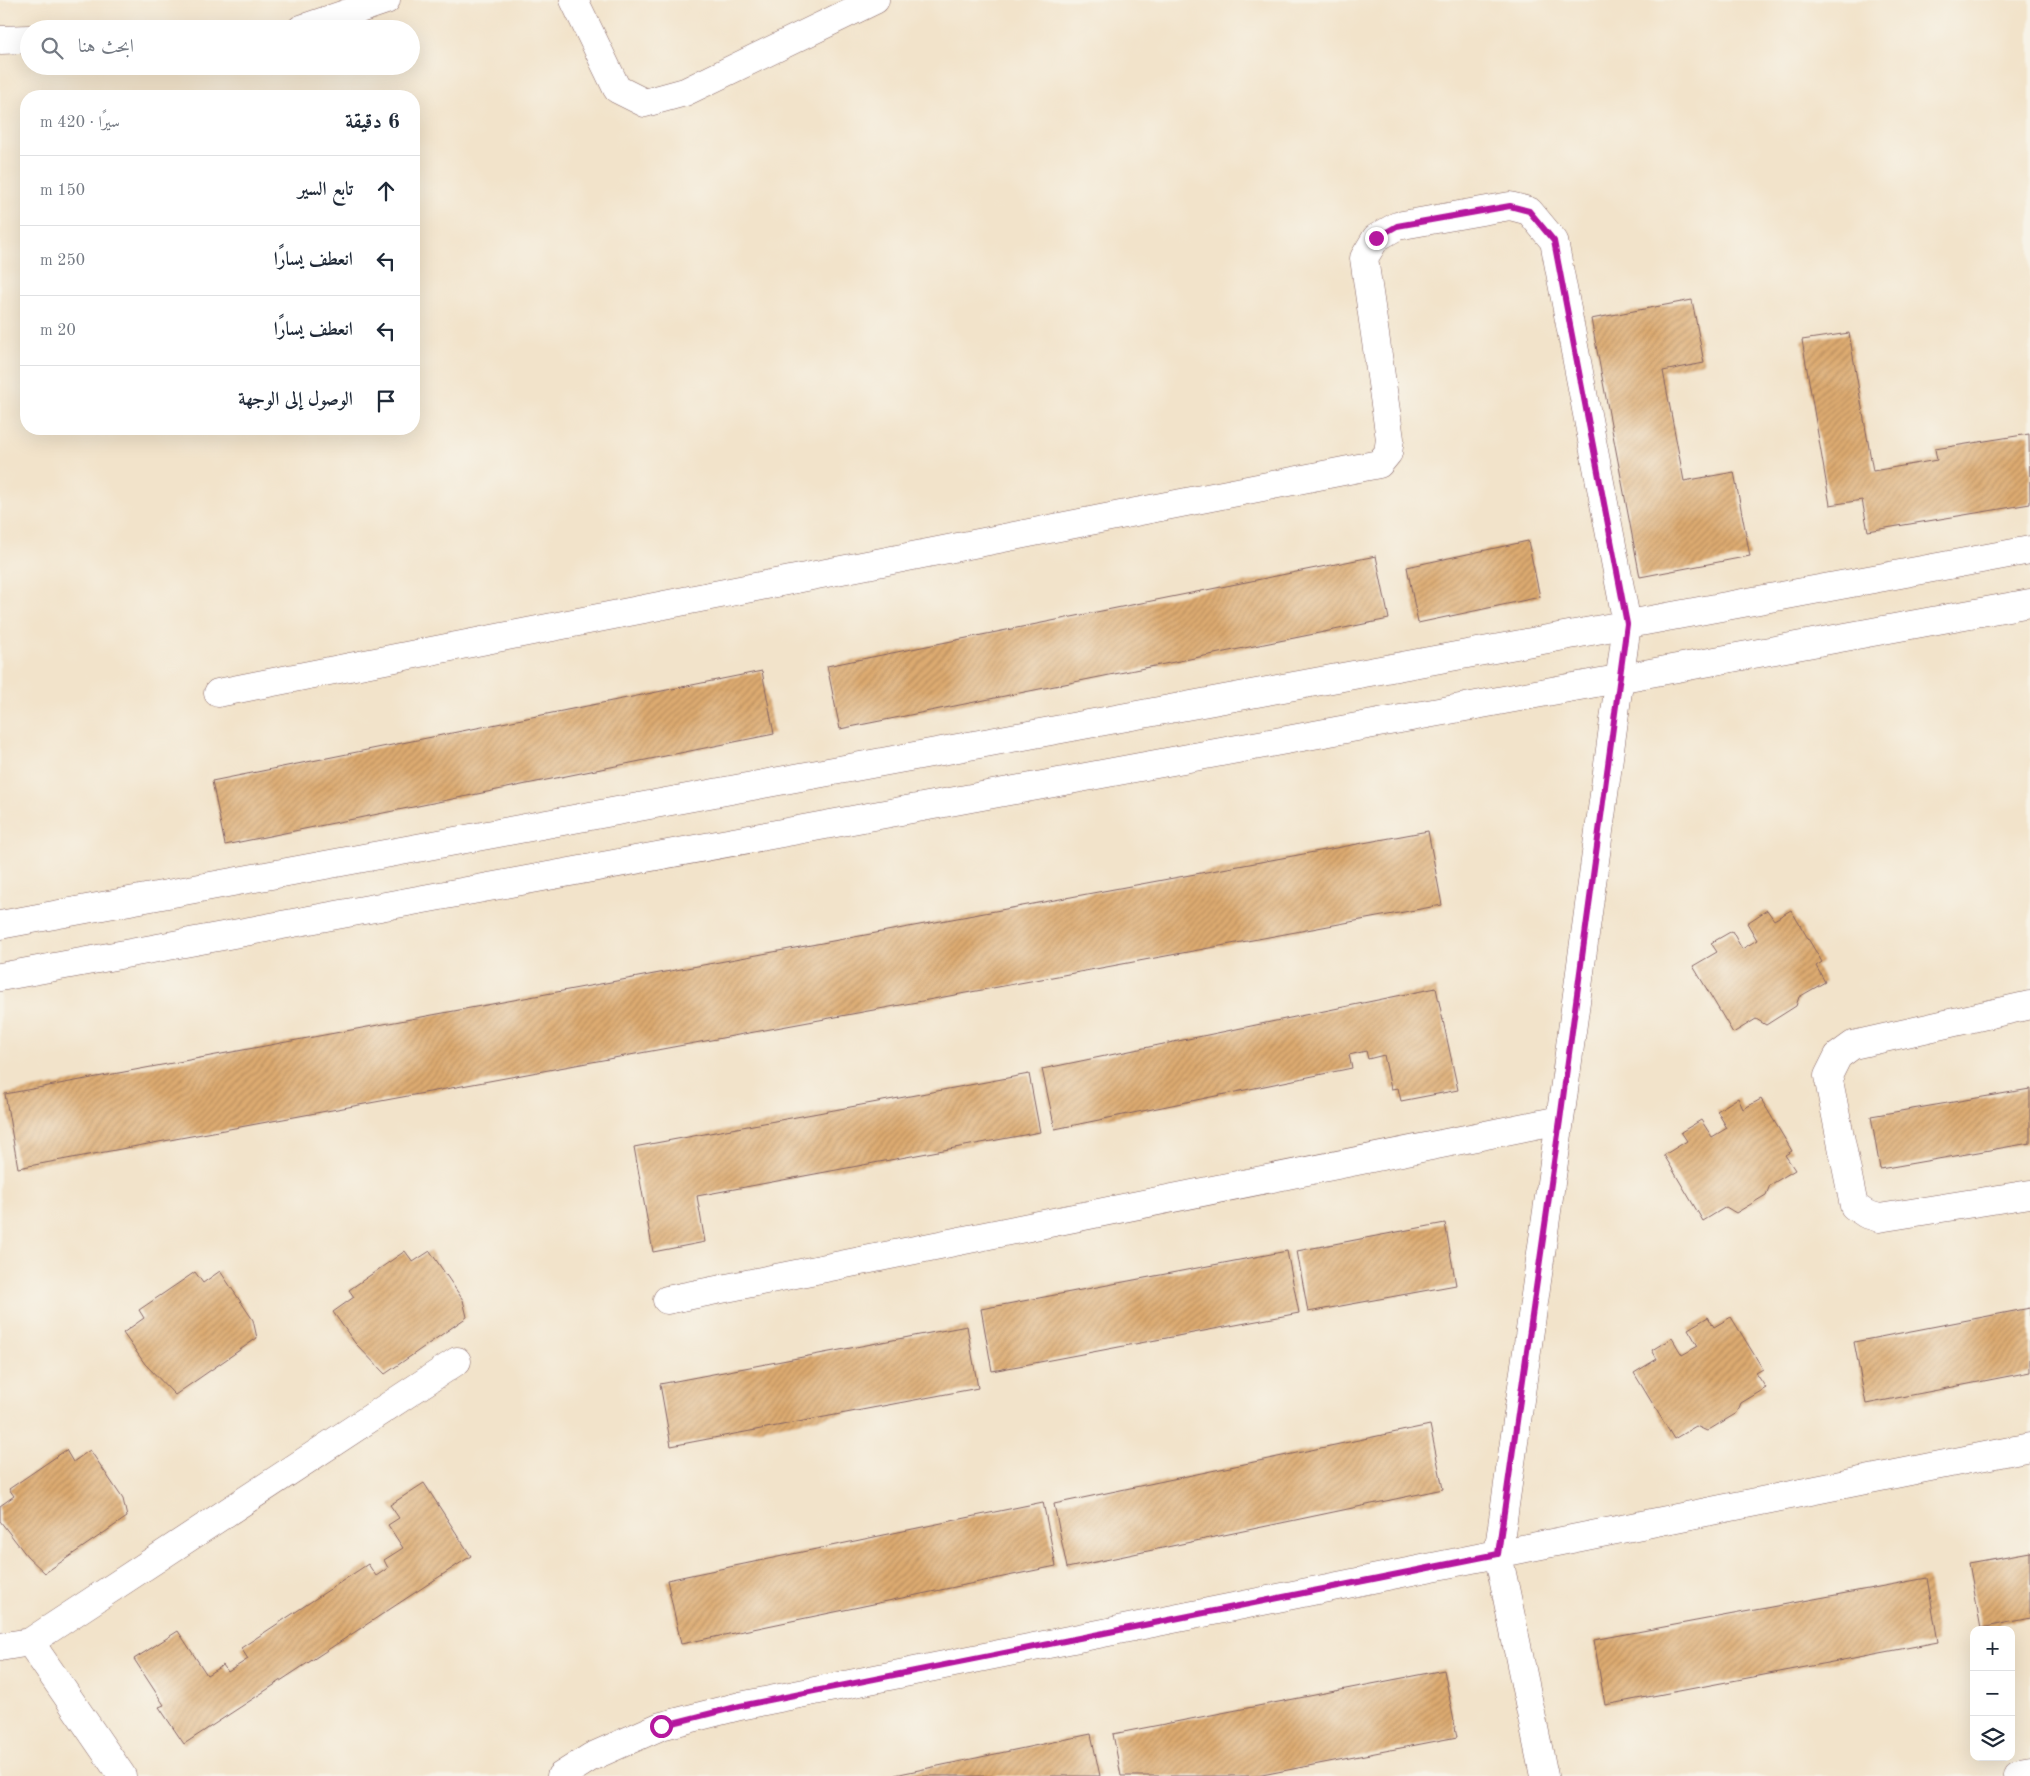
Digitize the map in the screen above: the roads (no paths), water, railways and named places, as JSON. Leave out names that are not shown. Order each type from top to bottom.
[{"type":"street","points":[[328,20],[386,0]]},
{"type":"street","points":[[574,0],[616,89],[645,104],[685,92],[875,0]]},
{"type":"street","points":[[0,40],[20,39]]},
{"type":"street","points":[[218,693],[1379,464],[1388,453],[1390,439],[1364,258],[1376,238],[1397,226],[1510,206],[1529,211],[1554,241],[1627,624],[1560,1120],[1498,1554],[1544,1776]]},
{"type":"street","points":[[0,925],[2030,550]]},
{"type":"street","points":[[0,977],[2030,603]]},
{"type":"street","points":[[2030,1005],[1853,1045],[1838,1056],[1828,1076],[1854,1206],[1866,1214],[1879,1218],[2030,1194]]},
{"type":"street","points":[[667,1300],[1560,1120]]},
{"type":"street","points":[[0,1647],[30,1642],[457,1361]]},
{"type":"street","points":[[561,1776],[591,1757],[661,1726],[740,1706],[2030,1447]]},
{"type":"street","points":[[30,1642],[122,1776]]},
{"type":"street","points":[[2018,1776],[2030,1774]]}]
